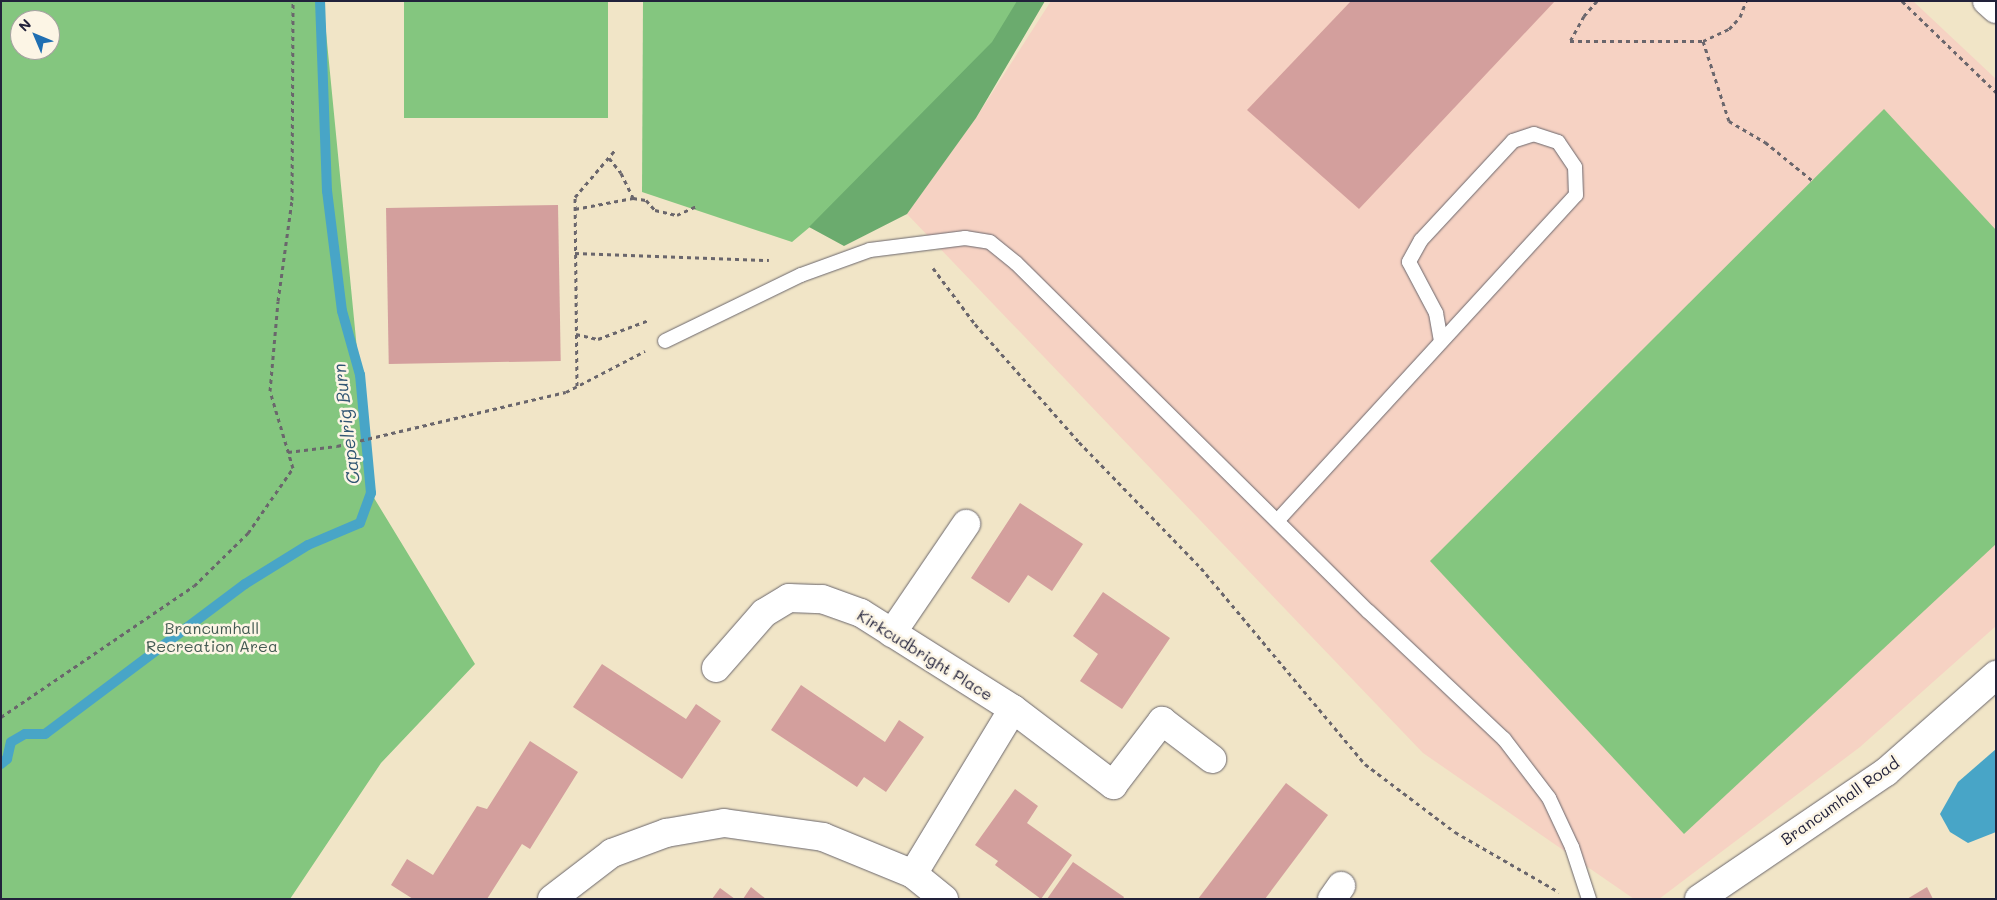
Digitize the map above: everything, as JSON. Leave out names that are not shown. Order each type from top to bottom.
[{"type":"street","points":[[1988,1],[1996,9]]},
{"type":"street","points":[[892,633],[966,524]]},
{"type":"street","name":"Kirkcudbright Place","points":[[716,668],[764,613],[788,598],[822,599],[861,613],[1013,710],[1113,785],[1162,721],[1212,759]]},
{"type":"street","name":"Brancumhall Road","points":[[1699,899],[1886,772],[1996,675]]},
{"type":"street","points":[[913,874],[1013,710]]},
{"type":"street","points":[[552,899],[612,853],[666,833],[724,823],[823,838],[913,874],[944,899]]},
{"type":"lane","points":[[1278,520],[1424,365],[1441,340],[1576,195],[1575,167],[1558,142],[1534,134],[1513,142],[1422,240],[1409,262],[1436,312],[1441,340]]},
{"type":"lane","points":[[665,341],[801,275],[870,250],[965,238],[990,242],[1016,263],[1504,739],[1549,798],[1572,847],[1589,899]]},
{"type":"path","points":[[1,717],[194,586],[248,533],[293,468],[270,391],[278,301],[292,200],[293,1]]},
{"type":"path","points":[[1597,1],[1584,16],[1570,42],[1703,41],[1729,29],[1740,17],[1746,1]]},
{"type":"path","points":[[1902,1],[1996,92]]},
{"type":"path","points":[[1703,41],[1729,121],[1765,142],[1813,181]]},
{"type":"path","points":[[577,386],[575,197],[616,149]]},
{"type":"path","points":[[608,157],[621,173],[632,198]]},
{"type":"path","points":[[575,209],[632,198],[646,200],[655,210],[677,215],[698,205]]},
{"type":"path","points":[[922,244],[939,280],[975,324],[1079,442],[1201,568],[1364,764],[1455,832],[1563,894]]},
{"type":"path","points":[[575,253],[777,260]]},
{"type":"path","points":[[288,452],[337,446],[566,392],[665,341]]},
{"type":"shaded area","points":[[1051,1],[1913,1],[1996,79],[1996,626],[1860,747],[1659,899],[1634,899],[1423,753],[907,214],[976,118]]},
{"type":"green space","name":"Brancumhall Recreation Area","points":[[1,1],[323,1],[371,493],[475,664],[381,763],[290,899],[1,899]]},
{"type":"green space","points":[[404,1],[608,1],[608,118],[404,118]]},
{"type":"green space","points":[[643,1],[1040,1],[998,69],[792,242],[642,192]]},
{"type":"green space","points":[[1017,1],[1045,1],[976,118],[907,214],[844,246],[809,227],[992,42]]},
{"type":"green space","points":[[1884,109],[1996,230],[1996,544],[1684,834],[1430,561]]},
{"type":"water","points":[[1996,749],[1996,832],[1968,843],[1950,832],[1940,814],[1958,782]]},
{"type":"building","points":[[1351,1],[1555,1],[1359,209],[1247,110]]},
{"type":"building","points":[[558,205],[561,361],[389,364],[386,208]]},
{"type":"building","points":[[1020,503],[1083,544],[1052,591],[1028,575],[1009,603],[971,578]]},
{"type":"building","points":[[1103,592],[1170,638],[1122,709],[1080,681],[1098,654],[1073,636]]},
{"type":"building","points":[[602,664],[686,719],[696,704],[721,721],[682,779],[573,707]]},
{"type":"building","points":[[801,685],[885,742],[899,720],[924,737],[886,792],[864,777],[857,787],[771,730]]},
{"type":"building","points":[[530,741],[578,772],[530,849],[522,844],[487,899],[413,899],[391,885],[407,859],[433,875],[477,806],[487,809]]},
{"type":"building","points":[[1286,783],[1328,815],[1265,899],[1198,899]]},
{"type":"building","points":[[1015,789],[1038,806],[1027,823],[1072,855],[1041,899],[995,865],[998,861],[975,845]]},
{"type":"building","points":[[1073,862],[1124,897],[1123,899],[1047,899]]},
{"type":"building","points":[[751,887],[766,899],[743,899]]},
{"type":"building","points":[[1927,887],[1933,899],[1907,899]]},
{"type":"building","points":[[720,888],[735,899],[712,899]]},
{"type":"waterway","name":"Capelrig Burn","points":[[1,764],[7,759],[11,742],[25,734],[45,734],[245,584],[308,545],[360,523],[371,493],[360,375],[342,311],[327,191],[320,1]]}]
